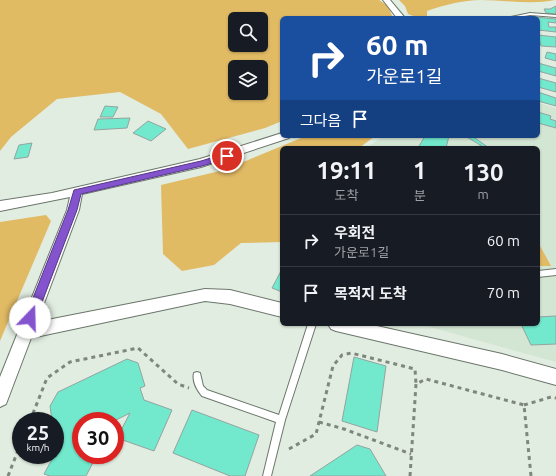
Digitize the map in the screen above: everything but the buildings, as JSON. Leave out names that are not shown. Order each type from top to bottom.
[{"type":"street","points":[[386,0],[400,16]]},
{"type":"street","points":[[0,206],[77,192],[202,163],[280,138]]},
{"type":"street","points":[[0,398],[72,210],[77,192]]},
{"type":"street","points":[[25,332],[205,295],[230,297],[280,310]]},
{"type":"street","points":[[345,326],[502,362],[556,377]]},
{"type":"lane","points":[[519,16],[530,14],[556,16]]},
{"type":"lane","points":[[540,274],[556,272]]},
{"type":"lane","points":[[267,476],[281,420],[311,326]]},
{"type":"lane","points":[[197,376],[200,388],[205,393],[281,420]]},
{"type":"path","points":[[34,412],[47,378],[70,362],[138,348],[178,384],[205,393]]},
{"type":"path","points":[[289,449],[316,434],[333,366],[342,355],[351,353],[415,369],[416,384],[410,476]]},
{"type":"path","points":[[416,384],[426,379],[524,405],[551,397],[556,398]]},
{"type":"path","points":[[524,405],[531,476]]},
{"type":"path","points":[[319,422],[344,429],[411,454]]},
{"type":"path","points":[[8,476],[13,464]]},
{"type":"shaded area","points":[[0,0],[379,0],[388,6],[392,16],[280,16],[280,122],[265,128],[188,149],[161,114],[120,92],[57,99],[11,137],[0,151]]},
{"type":"shaded area","points":[[399,0],[474,0],[460,2],[427,11],[427,16],[414,16],[408,14],[405,6]]},
{"type":"shaded area","points":[[481,0],[555,0],[527,2]]},
{"type":"shaded area","points":[[540,104],[556,108],[556,362],[426,326],[540,326],[540,146],[369,146],[381,138],[540,138]]},
{"type":"shaded area","points":[[301,138],[372,138],[362,146],[282,146]]},
{"type":"shaded area","points":[[280,147],[280,242],[241,243],[214,265],[182,271],[163,254],[161,185],[224,170]]},
{"type":"shaded area","points":[[46,215],[51,221],[0,341],[0,222]]},
{"type":"shaded area","points":[[540,246],[551,266],[540,266]]},
{"type":"route","points":[[30,318],[72,210],[77,192],[227,156]]}]
